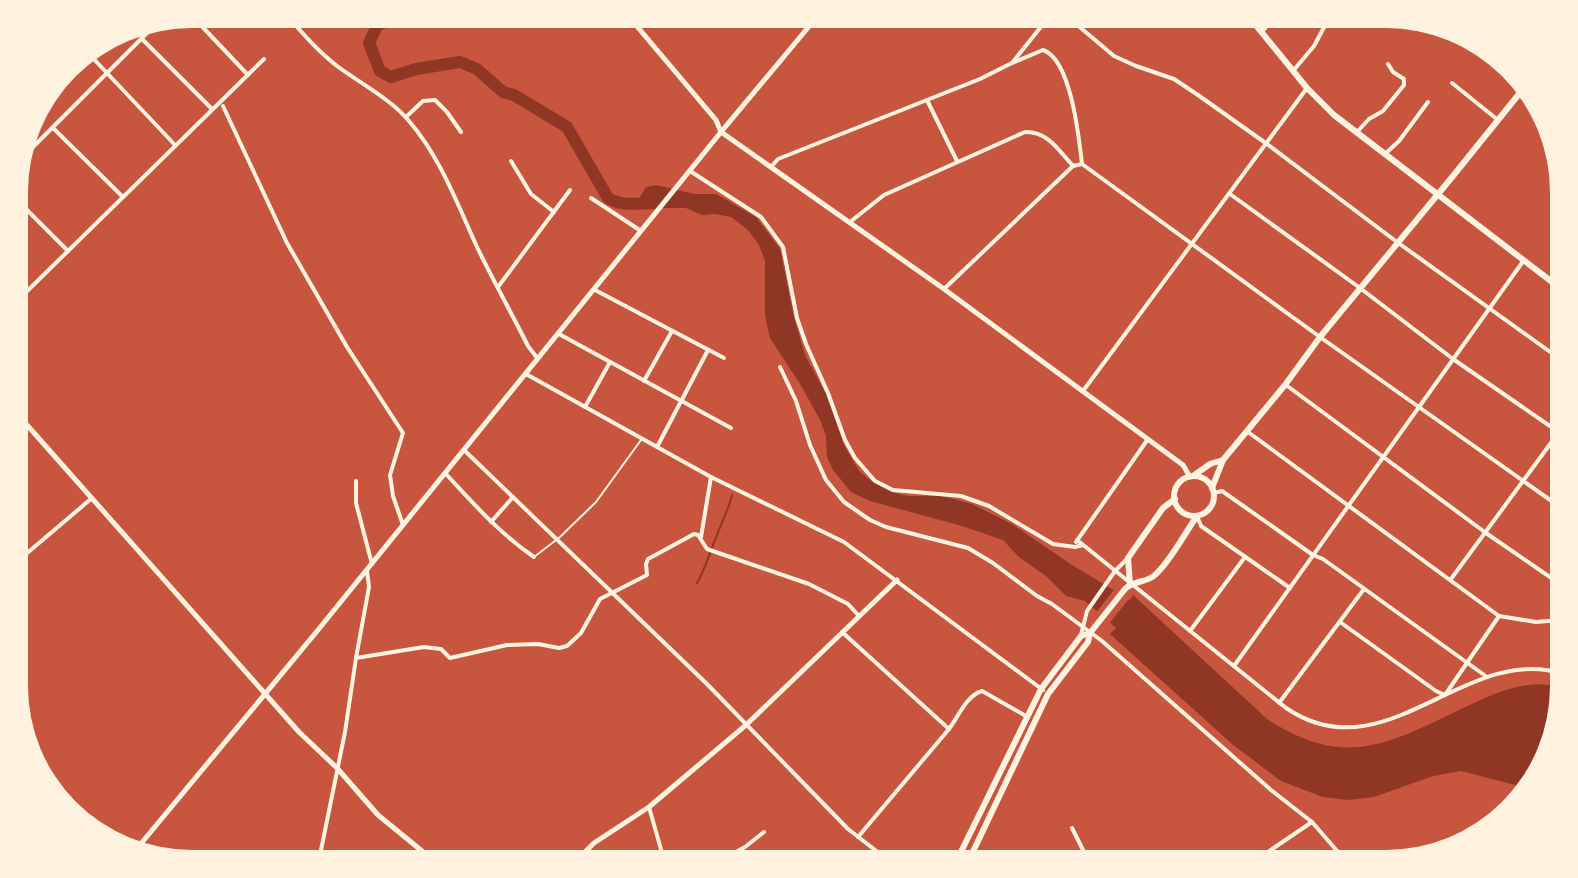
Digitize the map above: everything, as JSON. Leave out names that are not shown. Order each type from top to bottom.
[{"type":"main road","points":[[1259,29],[1307,88],[1334,115],[1549,279]]},
{"type":"main road","points":[[974,849],[1048,694],[1088,642],[1090,633],[1128,586],[1157,574],[1197,516],[1212,505],[1213,490],[1223,460],[1248,432],[1320,337],[1517,95]]},
{"type":"main road","points":[[1197,516],[1185,514],[1180,510],[1175,499],[1177,488],[1180,483],[1210,464],[1223,460]]},
{"type":"main road","points":[[1191,477],[1204,479],[1213,490]]},
{"type":"main road","points":[[1128,586],[1128,558],[1163,508],[1175,499]]},
{"type":"main road","points":[[962,849],[1041,689],[1081,636],[1090,633]]},
{"type":"street","points":[[204,29],[248,75]]},
{"type":"street","points":[[299,29],[317,49],[406,117],[416,129],[452,190],[478,248],[528,346],[538,360]]},
{"type":"street","points":[[639,29],[716,120],[722,132],[944,289],[1083,391],[1183,465],[1191,477]]},
{"type":"street","points":[[143,841],[372,564],[807,29]]},
{"type":"street","points":[[1012,63],[1039,29]]},
{"type":"street","points":[[1082,29],[1114,56],[1174,79],[1267,144],[1397,242],[1549,351]]},
{"type":"street","points":[[1293,71],[1314,46],[1323,29]]},
{"type":"street","points":[[35,146],[145,36]]},
{"type":"street","points":[[142,39],[212,109]]},
{"type":"street","points":[[771,167],[778,159],[980,79],[1043,50],[1049,53],[1058,66],[1075,110],[1082,164],[1320,337],[1549,499]]},
{"type":"street","points":[[29,290],[264,59]]},
{"type":"street","points":[[95,61],[175,145]]},
{"type":"street","points":[[1356,134],[1369,119],[1383,111],[1404,85],[1404,79],[1393,72],[1388,64]]},
{"type":"street","points":[[1452,83],[1498,120]]},
{"type":"street","points":[[1083,391],[1307,88]]},
{"type":"street","points":[[406,117],[423,101],[435,100],[461,132]]},
{"type":"street","points":[[927,100],[957,161]]},
{"type":"street","points":[[1384,155],[1399,141],[1428,102]]},
{"type":"street","points":[[223,106],[287,243],[347,347],[403,433],[390,475],[393,496],[403,525]]},
{"type":"street","points":[[53,128],[123,197]]},
{"type":"street","points":[[850,222],[884,195],[1025,132],[1036,132],[1045,136],[1073,166]]},
{"type":"street","points":[[511,161],[531,194],[554,212]]},
{"type":"street","points":[[944,289],[1073,166],[1082,164]]},
{"type":"street","points":[[692,169],[761,217],[783,247],[797,318],[806,344],[828,393],[845,440],[855,458],[875,481],[893,490],[961,496],[980,503],[1053,543],[1072,547],[1083,545]]},
{"type":"street","points":[[498,287],[570,190]]},
{"type":"street","points":[[1230,194],[1453,359],[1549,425]]},
{"type":"street","points":[[591,198],[642,230]]},
{"type":"street","points":[[29,211],[68,251]]},
{"type":"street","points":[[1234,666],[1524,260]]},
{"type":"street","points":[[595,290],[724,358]]},
{"type":"street","points":[[644,381],[672,331]]},
{"type":"street","points":[[559,334],[730,428]]},
{"type":"street","points":[[657,447],[708,350]]},
{"type":"street","points":[[585,407],[610,362]]},
{"type":"street","points":[[780,367],[796,401],[810,445],[826,480],[844,502],[870,520],[886,527],[968,548],[993,563],[1037,596],[1052,603],[1312,822],[1335,849]]},
{"type":"street","points":[[526,374],[711,477],[844,542],[1048,694]]},
{"type":"street","points":[[1285,385],[1486,533],[1549,576]]},
{"type":"street","points":[[29,426],[299,732],[337,768],[378,816],[420,850]]},
{"type":"street","points":[[1248,432],[1499,616],[1536,622],[1549,621]]},
{"type":"street","points":[[1072,547],[1148,440]]},
{"type":"street","points":[[1451,579],[1549,446]]},
{"type":"street","points":[[464,450],[612,592],[821,803],[874,849]]},
{"type":"street","points":[[445,473],[491,522],[534,557]]},
{"type":"street","points":[[700,538],[711,477]]},
{"type":"street","points":[[356,481],[356,503],[372,564]]},
{"type":"street","points":[[1213,490],[1222,491],[1313,555],[1323,559],[1487,677]]},
{"type":"street","points":[[491,522],[513,497]]},
{"type":"street","points":[[29,552],[93,498]]},
{"type":"street","points":[[1197,516],[1201,526],[1290,588]]},
{"type":"street","points":[[356,658],[424,647],[441,649],[450,658],[507,645],[538,644],[559,648],[567,646],[577,638],[600,599],[647,575],[648,560],[694,534],[700,538],[707,549],[809,584],[848,604],[859,616]]},
{"type":"street","points":[[1077,540],[1115,571],[1128,586],[1190,631],[1279,703],[1307,721],[1342,728],[1392,719],[1503,672],[1533,669],[1549,671]]},
{"type":"street","points":[[1190,631],[1245,557]]},
{"type":"street","points":[[1081,636],[1087,611],[1115,571],[1128,558]]},
{"type":"street","points":[[321,850],[345,732],[369,587],[367,570]]},
{"type":"street","points":[[587,850],[621,824],[649,807],[746,725],[897,580]]},
{"type":"street","points":[[1279,703],[1364,589]]},
{"type":"street","points":[[1445,695],[1499,616]]},
{"type":"street","points":[[1340,622],[1436,691],[1445,695]]},
{"type":"street","points":[[842,632],[949,729]]},
{"type":"street","points":[[858,837],[949,729],[972,696],[982,691],[1026,716]]},
{"type":"street","points":[[649,807],[660,850]]},
{"type":"street","points":[[1272,849],[1312,822]]},
{"type":"street","points":[[1072,828],[1083,849]]},
{"type":"street","points":[[740,850],[764,831]]},
{"type":"lane","points":[[534,557],[596,502],[642,438]]},
{"type":"shaded area","points":[[656,185],[694,194],[716,194],[756,217],[780,249],[794,317],[805,355],[827,396],[844,445],[859,471],[871,481],[891,492],[908,496],[942,496],[972,504],[1012,524],[1072,565],[1130,600],[1133,595],[1267,719],[1294,734],[1319,743],[1342,747],[1386,742],[1484,698],[1519,687],[1536,684],[1549,685],[1544,728],[1528,767],[1516,785],[1461,771],[1433,776],[1374,797],[1348,800],[1323,797],[1281,781],[1232,744],[1110,634],[1116,628],[1085,601],[1066,596],[1046,576],[1019,557],[1003,540],[962,526],[870,501],[851,492],[833,470],[827,457],[826,436],[821,422],[802,387],[770,338],[765,316],[765,261],[759,245],[748,230],[731,217],[715,214],[702,215],[686,208],[647,208],[640,197],[646,187]]},
{"type":"pier","points":[[1116,587],[1132,595],[1108,625],[1095,614]]},
{"type":"waterway","points":[[376,29],[369,43],[380,71],[391,77],[416,69],[460,62],[477,69],[503,92],[514,95],[567,127],[608,198],[626,204],[659,203]]},
{"type":"waterway","points":[[697,583],[732,495]]}]
